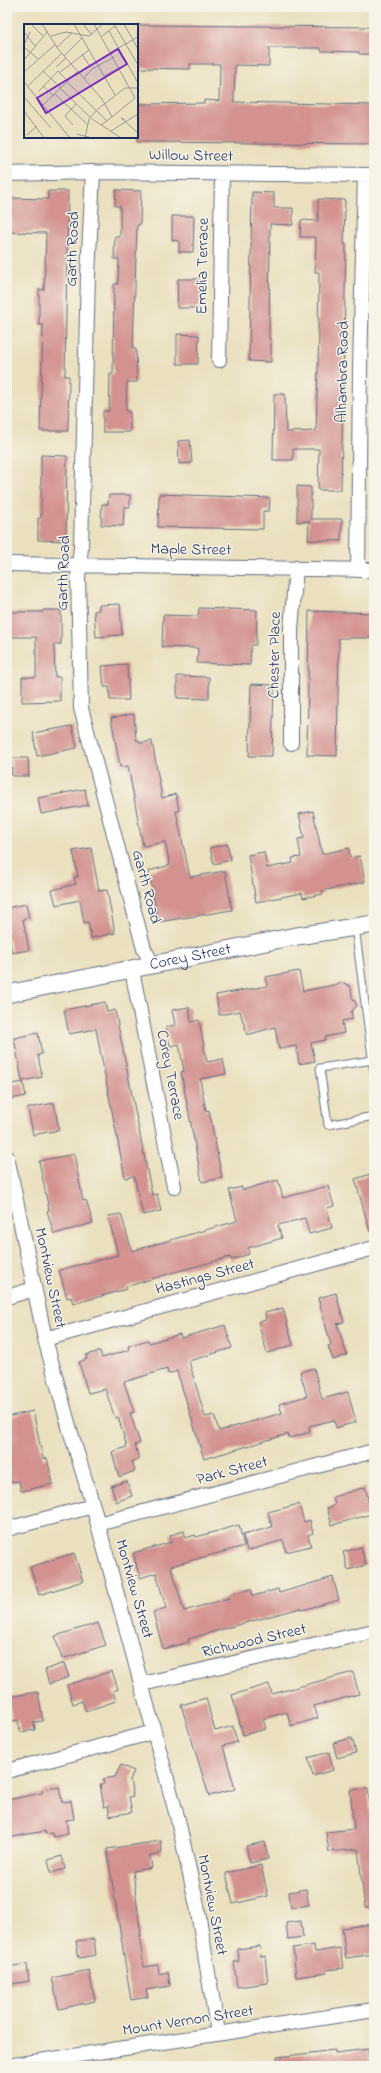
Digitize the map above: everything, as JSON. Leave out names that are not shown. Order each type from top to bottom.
[{"type":"street","name":"Willow Street","points":[[7,174],[93,172],[369,175]]},
{"type":"street","name":"Garth Road","points":[[93,172],[88,275],[81,547],[79,565],[82,708],[144,949],[153,965]]},
{"type":"street","name":"Emelia Terrace","points":[[219,360],[222,174]]},
{"type":"street","name":"Alhambra Road","points":[[358,570],[360,353],[369,175]]},
{"type":"street","name":"Maple Street","points":[[7,564],[374,570]]},
{"type":"street","name":"Chester Place","points":[[291,743],[291,629],[296,568]]},
{"type":"street","name":"Corey Street","points":[[7,994],[291,937],[374,924]]},
{"type":"street","name":"Corey Terrace","points":[[132,970],[174,1187]]},
{"type":"street","name":"Montview Street","points":[[7,1157],[45,1339],[98,1524],[178,1820],[197,1906],[218,2033]]},
{"type":"street","name":"Hastings Street","points":[[45,1339],[374,1248]]},
{"type":"street","points":[[7,1297],[34,1289]]},
{"type":"street","name":"Park Street","points":[[98,1524],[374,1451]]},
{"type":"street","points":[[7,1529],[93,1506]]},
{"type":"street","name":"Richwood Street","points":[[142,1684],[374,1631]]},
{"type":"street","points":[[7,1770],[154,1732]]},
{"type":"street","name":"Mount Vernon Street","points":[[7,2066],[374,2010]]},
{"type":"lane","points":[[355,927],[374,1072]]},
{"type":"lane","points":[[372,1060],[320,1068],[328,1126],[374,1116]]},
{"type":"building","points":[[138,25],[374,27],[374,54],[321,51],[321,48],[269,48],[269,66],[235,65],[234,102],[374,105],[374,144],[137,142],[138,104],[204,103],[204,100],[219,101],[220,64],[190,64],[190,69],[138,68]]},
{"type":"building","points":[[116,190],[141,191],[140,225],[137,225],[133,349],[136,349],[137,382],[127,382],[126,411],[130,412],[130,432],[103,432],[103,411],[109,411],[110,374],[113,374],[114,284],[118,284],[119,259],[114,259],[115,236],[120,237],[120,206],[115,206]]},
{"type":"building","points":[[48,191],[68,191],[65,376],[69,376],[68,431],[40,431],[43,325],[39,325],[39,289],[44,290],[46,233],[7,232],[7,198],[48,199]]},
{"type":"building","points":[[252,192],[274,193],[274,208],[293,208],[293,225],[270,224],[269,339],[271,339],[271,362],[249,361]]},
{"type":"building","points":[[318,199],[345,200],[344,244],[346,244],[341,490],[318,490],[319,449],[293,449],[293,460],[273,460],[274,394],[285,394],[286,432],[316,431],[319,272],[315,272],[316,237],[300,237],[301,220],[318,221]]},
{"type":"building","points":[[172,216],[194,216],[193,252],[179,252],[179,241],[172,240]]},
{"type":"building","points":[[178,279],[200,279],[200,308],[177,308]]},
{"type":"building","points":[[177,334],[199,335],[198,364],[177,364]]},
{"type":"building","points":[[190,440],[192,463],[179,464],[178,441]]},
{"type":"building","points":[[41,455],[67,456],[66,541],[38,540],[38,518],[41,518]]},
{"type":"building","points":[[297,486],[311,487],[311,519],[342,519],[341,541],[308,540],[309,521],[297,522]]},
{"type":"building","points":[[159,494],[270,498],[269,511],[263,511],[263,529],[158,527]]},
{"type":"building","points":[[109,495],[130,495],[130,507],[124,507],[123,526],[101,525],[102,504],[108,504]]},
{"type":"building","points":[[120,604],[122,635],[96,637],[94,611],[99,610],[99,605]]},
{"type":"building","points":[[199,608],[257,610],[256,645],[251,645],[250,665],[197,663],[198,648],[162,647],[163,615],[198,616]]},
{"type":"building","points":[[43,610],[61,610],[61,644],[54,644],[55,677],[60,677],[60,701],[22,702],[22,677],[36,677],[36,637],[10,637],[10,612],[43,612]]},
{"type":"building","points":[[309,611],[374,613],[374,638],[339,638],[337,756],[307,755]]},
{"type":"building","points":[[127,664],[129,700],[110,700],[109,687],[104,687],[102,666]]},
{"type":"building","points":[[177,676],[209,677],[209,699],[177,698]]},
{"type":"building","points":[[251,684],[274,685],[272,756],[249,756]]},
{"type":"building","points":[[134,714],[136,740],[139,740],[140,743],[152,741],[162,798],[176,794],[179,811],[176,811],[190,877],[225,871],[232,910],[158,922],[149,871],[170,865],[165,842],[143,846],[128,766],[120,767],[111,718]]},
{"type":"building","points":[[72,726],[77,748],[37,756],[33,733]]},
{"type":"building","points":[[11,758],[28,758],[29,776],[12,776]]},
{"type":"building","points":[[85,789],[88,805],[41,814],[38,798]]},
{"type":"building","points":[[313,811],[322,854],[349,848],[350,858],[360,856],[365,882],[322,891],[323,894],[303,898],[302,893],[256,902],[248,855],[264,852],[267,868],[293,863],[292,858],[301,857],[298,839],[304,838],[299,814]]},
{"type":"building","points":[[227,844],[231,860],[214,864],[210,848]]},
{"type":"building","points":[[91,848],[99,891],[107,890],[115,933],[91,938],[88,922],[84,923],[80,900],[56,905],[52,890],[76,884],[74,877],[78,877],[73,851]]},
{"type":"building","points":[[26,904],[29,918],[23,919],[29,950],[12,953],[9,938],[7,939],[7,908]]},
{"type":"building","points":[[299,971],[303,991],[344,983],[351,987],[352,997],[357,1005],[351,1012],[353,1019],[342,1021],[344,1033],[325,1037],[325,1040],[311,1043],[315,1061],[299,1064],[296,1046],[279,1049],[275,1027],[247,1035],[240,1011],[219,1015],[216,995],[267,986],[265,977]]},
{"type":"building","points":[[105,1002],[107,1012],[115,1010],[152,1195],[157,1194],[161,1211],[143,1215],[134,1176],[125,1178],[96,1029],[69,1034],[64,1010]]},
{"type":"building","points":[[189,1007],[191,1022],[199,1020],[207,1062],[223,1059],[226,1074],[200,1079],[206,1111],[209,1110],[222,1178],[202,1182],[181,1072],[184,1071],[179,1044],[170,1046],[166,1027],[175,1025],[172,1010]]},
{"type":"building","points":[[38,1033],[42,1054],[38,1055],[42,1077],[22,1081],[14,1038]]},
{"type":"building","points":[[23,1082],[26,1096],[10,1099],[7,1085]]},
{"type":"building","points":[[54,1103],[59,1130],[33,1135],[28,1108]]},
{"type":"building","points":[[74,1154],[83,1201],[86,1200],[93,1223],[54,1234],[47,1211],[49,1210],[39,1161]]},
{"type":"building","points":[[374,1173],[374,1232],[370,1232],[355,1179]]},
{"type":"building","points":[[278,1180],[283,1198],[328,1186],[334,1206],[327,1208],[332,1228],[309,1234],[305,1218],[278,1225],[282,1238],[248,1248],[249,1254],[231,1260],[230,1257],[171,1273],[126,1287],[127,1289],[73,1304],[71,1297],[67,1298],[59,1270],[118,1255],[108,1216],[121,1214],[132,1251],[237,1221],[229,1190],[242,1187],[242,1190]]},
{"type":"building","points":[[336,1293],[344,1322],[337,1324],[347,1355],[333,1360],[328,1346],[331,1345],[318,1298]]},
{"type":"building","points":[[283,1308],[293,1345],[267,1353],[258,1322],[266,1320],[265,1313]]},
{"type":"building","points":[[225,1325],[232,1348],[189,1361],[205,1417],[214,1415],[219,1431],[282,1413],[279,1404],[307,1396],[300,1372],[314,1368],[322,1399],[348,1392],[356,1422],[336,1428],[334,1420],[309,1426],[310,1432],[289,1438],[288,1434],[204,1459],[177,1371],[168,1374],[167,1369],[124,1382],[134,1412],[130,1413],[140,1443],[135,1445],[139,1459],[132,1461],[135,1471],[119,1477],[112,1452],[127,1447],[118,1417],[115,1418],[105,1389],[88,1393],[79,1362],[87,1359],[86,1355],[100,1351],[102,1358],[129,1350],[128,1346],[148,1340],[149,1343],[180,1334],[181,1338]]},
{"type":"building","points":[[33,1411],[43,1459],[47,1458],[53,1484],[21,1491],[19,1481],[7,1483],[7,1417]]},
{"type":"building","points":[[127,1481],[132,1496],[116,1502],[111,1486]]},
{"type":"building","points":[[365,1487],[372,1514],[332,1525],[327,1508],[335,1505],[333,1497]]},
{"type":"building","points":[[299,1504],[304,1522],[310,1520],[313,1533],[308,1535],[311,1546],[286,1552],[283,1540],[247,1551],[243,1535],[272,1527],[268,1512]]},
{"type":"building","points":[[239,1525],[244,1546],[171,1566],[184,1611],[229,1598],[228,1595],[251,1589],[253,1596],[278,1589],[279,1593],[333,1577],[339,1600],[302,1610],[301,1608],[237,1625],[188,1639],[189,1642],[163,1649],[153,1612],[166,1608],[156,1573],[140,1578],[133,1553],[172,1542],[170,1535],[184,1531],[186,1538],[195,1535],[196,1537]]},
{"type":"building","points":[[361,1547],[366,1565],[348,1570],[343,1552]]},
{"type":"building","points":[[74,1553],[83,1581],[39,1595],[30,1567]]},
{"type":"building","points":[[98,1623],[106,1645],[62,1659],[55,1636]]},
{"type":"building","points":[[64,1663],[69,1677],[49,1684],[45,1670]]},
{"type":"building","points":[[112,1671],[118,1689],[113,1691],[116,1701],[86,1711],[82,1701],[73,1704],[67,1685]]},
{"type":"building","points":[[353,1672],[359,1694],[314,1706],[318,1718],[291,1726],[287,1712],[263,1719],[266,1729],[243,1735],[232,1695],[269,1684],[272,1694]]},
{"type":"building","points":[[38,1692],[43,1721],[34,1722],[35,1730],[20,1732],[18,1720],[12,1721],[8,1697]]},
{"type":"building","points":[[206,1698],[215,1731],[233,1726],[237,1742],[223,1746],[235,1789],[209,1796],[181,1705]]},
{"type":"building","points":[[352,1738],[356,1753],[337,1758],[333,1743]]},
{"type":"building","points":[[329,1752],[333,1770],[313,1776],[308,1758]]},
{"type":"building","points":[[121,1765],[134,1771],[130,1780],[133,1796],[129,1797],[132,1812],[110,1816],[108,1806],[104,1807],[100,1784],[104,1784],[103,1779],[115,1777]]},
{"type":"building","points":[[59,1787],[62,1802],[71,1801],[74,1819],[66,1820],[68,1834],[53,1837],[52,1833],[45,1834],[45,1831],[7,1838],[7,1800],[42,1793],[42,1790]]},
{"type":"building","points":[[368,1788],[374,1840],[374,1908],[365,1908],[358,1849],[329,1852],[326,1832],[354,1829],[350,1790]]},
{"type":"building","points":[[161,1841],[162,1853],[150,1855],[152,1868],[133,1871],[141,1936],[139,1936],[144,1967],[158,1965],[159,1974],[168,1972],[170,1986],[146,1990],[148,1997],[131,2000],[107,1849]]},
{"type":"building","points":[[265,1842],[268,1859],[250,1863],[246,1846]]},
{"type":"building","points":[[62,1856],[65,1869],[51,1873],[48,1860]]},
{"type":"building","points":[[261,1865],[268,1896],[233,1904],[226,1873]]},
{"type":"building","points":[[306,1889],[309,1905],[291,1908],[289,1892]]},
{"type":"building","points":[[301,1921],[303,1937],[288,1939],[286,1923]]},
{"type":"building","points":[[374,1924],[374,1954],[346,1958],[342,1928]]},
{"type":"building","points":[[94,1939],[96,1955],[79,1958],[76,1941]]},
{"type":"building","points":[[314,1945],[315,1952],[340,1948],[343,1968],[326,1970],[327,1973],[296,1977],[293,1948]]},
{"type":"building","points":[[260,1946],[261,1957],[265,1956],[268,1983],[237,1987],[234,1962],[239,1961],[238,1949]]},
{"type":"building","points":[[27,1964],[29,1981],[7,1985],[7,1967]]},
{"type":"building","points":[[89,1970],[95,2001],[59,2009],[52,1978]]},
{"type":"building","points":[[368,2049],[370,2066],[277,2066],[277,2057],[335,2050],[335,2053]]}]
